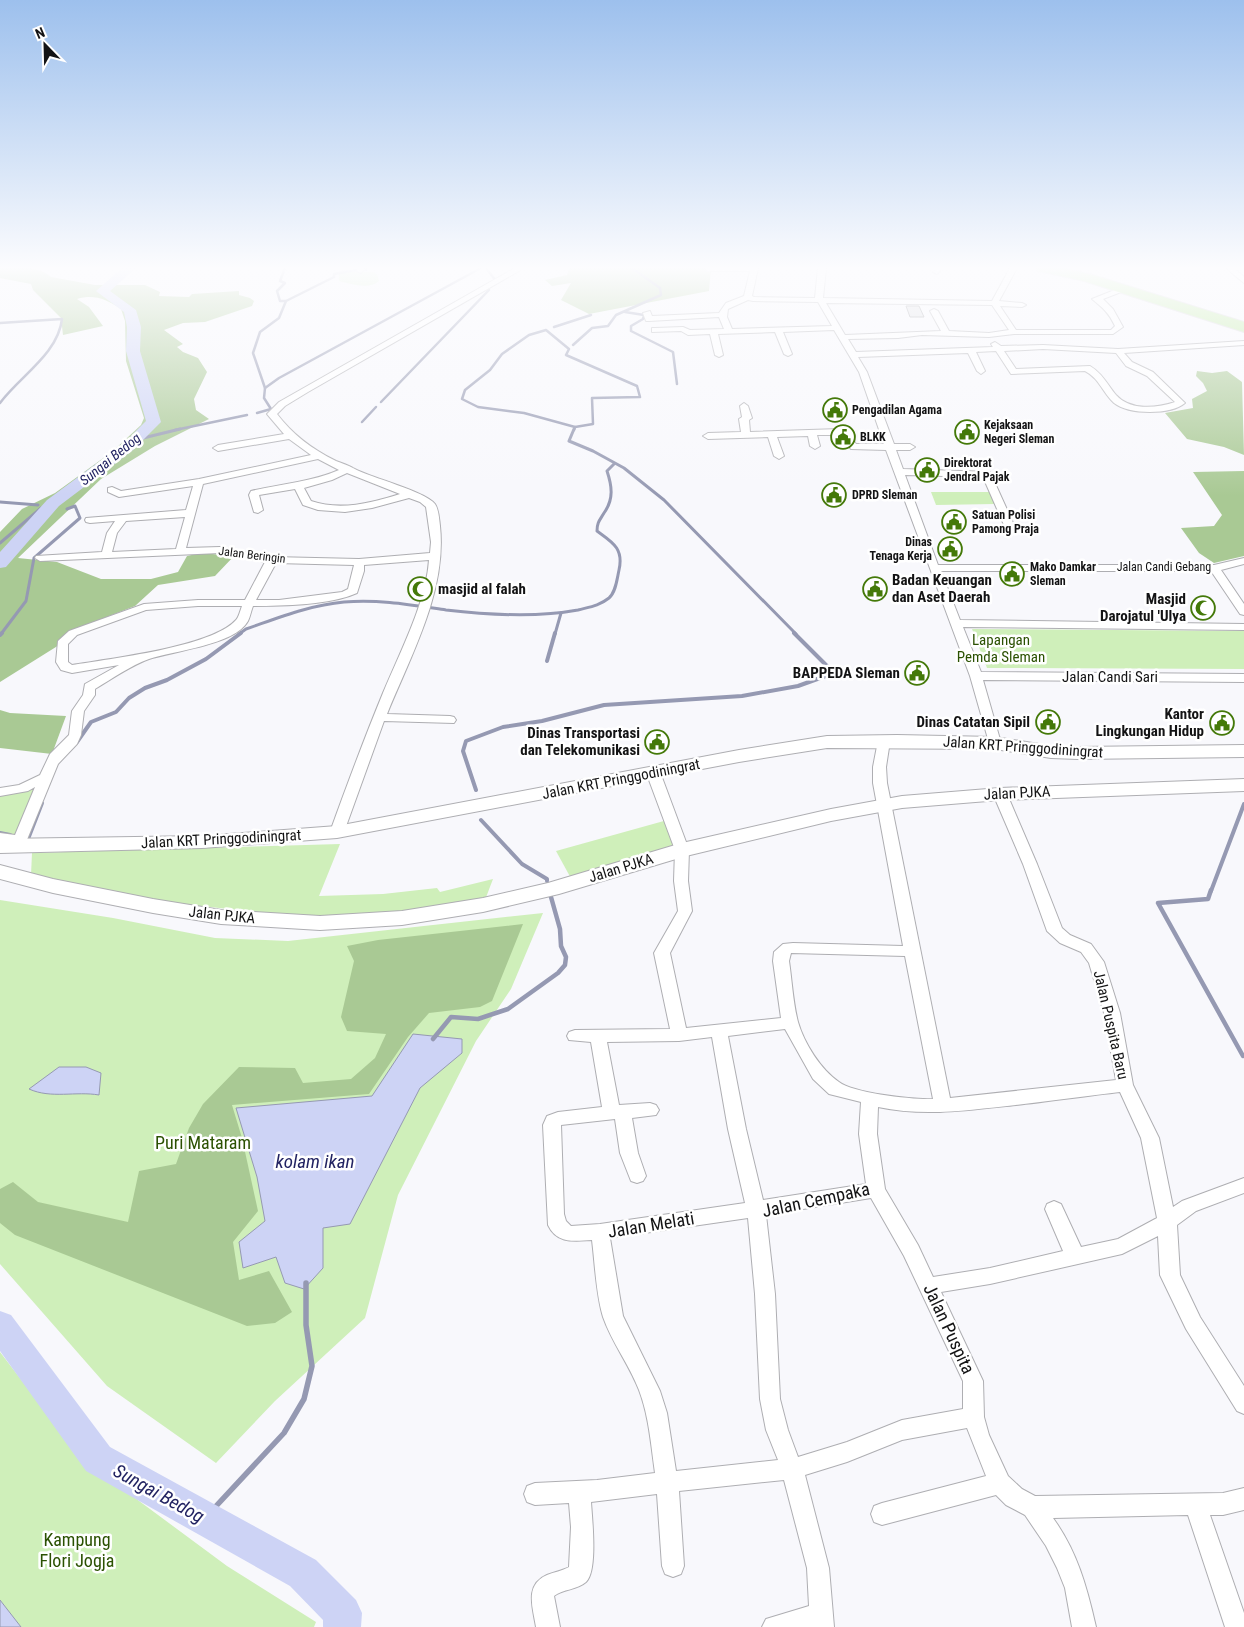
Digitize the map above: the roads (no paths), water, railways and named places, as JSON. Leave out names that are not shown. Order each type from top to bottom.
[{"type":"main road","name":"Jalan KRT Pringgodiningrat","points":[[13,844],[202,842],[337,832],[808,744],[846,741],[995,743],[1051,752],[1078,753],[1244,751]]},
{"type":"main road","name":"Jalan PJKA","points":[[0,872],[53,886],[153,906],[221,917],[320,922],[402,918],[483,905],[551,888],[682,850],[885,804],[1000,794],[1244,785]]},
{"type":"street","points":[[337,832],[421,615],[434,574],[436,542],[431,506],[424,500],[318,456],[291,436],[272,414],[282,404],[388,344]]},
{"type":"street","points":[[717,344],[720,355]]},
{"type":"street","points":[[784,344],[788,354]]},
{"type":"street","points":[[846,344],[863,372],[934,568],[976,676],[995,743]]},
{"type":"street","points":[[995,344],[1009,366],[1018,373],[1090,369],[1102,381],[1115,399],[1129,406],[1145,408],[1181,403],[1150,374],[1129,364],[1118,351]]},
{"type":"street","points":[[853,355],[1043,347],[1118,351],[1229,344]]},
{"type":"street","points":[[971,351],[981,371]]},
{"type":"street","points":[[744,406],[747,418],[744,419],[746,434]]},
{"type":"street","points":[[812,433],[815,446]]},
{"type":"street","points":[[708,436],[843,433],[850,444],[857,448],[910,447]]},
{"type":"street","points":[[772,434],[779,456]]},
{"type":"street","points":[[218,448],[291,436]]},
{"type":"street","points":[[112,490],[119,494],[199,482],[318,456]]},
{"type":"street","points":[[258,510],[254,495],[256,493],[298,486],[329,478],[349,469]]},
{"type":"street","points":[[899,472],[987,474],[1009,525]]},
{"type":"street","points":[[180,552],[199,482]]},
{"type":"street","points":[[298,486],[307,503],[322,508],[374,505],[410,494]]},
{"type":"street","points":[[90,520],[123,516],[191,513]]},
{"type":"street","points":[[106,556],[112,533],[123,516]]},
{"type":"street","name":"Jalan Beringin","points":[[40,558],[220,550],[272,560],[359,562],[434,556]]},
{"type":"street","points":[[272,560],[249,602],[242,621],[227,632],[187,647],[147,656],[72,669],[65,667],[62,662],[62,643],[73,633],[144,607],[249,602],[280,603],[344,595],[353,591],[359,572],[359,562]]},
{"type":"street","name":"Jalan Candi Gebang","points":[[934,568],[1214,568],[1244,561]]},
{"type":"street","points":[[1214,568],[1244,612]]},
{"type":"street","points":[[956,623],[1244,627]]},
{"type":"street","points":[[0,837],[13,844],[55,757],[72,741],[75,735],[78,711],[89,695],[89,687],[128,664],[147,656]]},
{"type":"street","name":"Jalan Candi Sari","points":[[976,676],[1244,678]]},
{"type":"street","points":[[380,717],[450,720]]},
{"type":"street","points":[[884,741],[880,782],[910,951],[919,984],[943,1105]]},
{"type":"street","points":[[653,772],[682,850],[681,880],[685,911],[662,953],[677,1017],[679,1035]]},
{"type":"street","points":[[0,792],[23,788],[46,776]]},
{"type":"street","name":"Jalan Puspita Baru","points":[[1000,794],[1030,864],[1055,931],[1065,939],[1086,948],[1096,962],[1112,1013],[1125,1085],[1150,1138],[1167,1222],[1170,1275],[1193,1323],[1244,1404]]},
{"type":"street","points":[[910,951],[784,950],[782,952],[781,961],[790,1023],[799,1043],[819,1075],[835,1088],[900,1105],[931,1107],[1125,1085]]},
{"type":"street","points":[[575,1036],[679,1035],[790,1023]]},
{"type":"street","points":[[719,1031],[737,1128],[756,1209]]},
{"type":"street","points":[[598,1036],[617,1111],[637,1176]]},
{"type":"street","name":"Jalan Cempaka","points":[[821,1621],[818,1568],[792,1469],[778,1430],[770,1399],[765,1294],[756,1209],[876,1190],[868,1134],[870,1098]]},
{"type":"street","points":[[600,1232],[567,1234],[557,1225],[552,1125],[558,1119],[617,1111],[650,1110]]},
{"type":"street","points":[[928,1286],[990,1276],[1122,1246],[1167,1222],[1189,1206],[1244,1185]]},
{"type":"street","name":"Jalan Puspita","points":[[876,1190],[911,1251],[973,1381],[974,1417],[979,1435],[1000,1483],[1014,1497],[1033,1507],[1054,1538],[1067,1563],[1076,1588],[1084,1627]]},
{"type":"street","name":"Jalan Melati","points":[[674,1566],[667,1482],[657,1413],[640,1368],[624,1342],[613,1316],[600,1232],[756,1209]]},
{"type":"street","points":[[1054,1210],[1075,1256]]},
{"type":"street","points":[[535,1494],[579,1492],[792,1469],[847,1452],[902,1430],[974,1417]]},
{"type":"street","points":[[882,1514],[1000,1483]]},
{"type":"street","points":[[548,1627],[542,1594],[544,1589],[548,1586],[573,1579],[580,1572],[582,1527],[579,1492]]},
{"type":"street","points":[[1033,1507],[1223,1504],[1244,1499]]},
{"type":"street","points":[[1195,1504],[1237,1627]]},
{"type":"street","points":[[774,1627],[821,1621]]},
{"type":"water","name":"kolam ikan","points":[[413,1034],[462,1039],[462,1053],[420,1088],[350,1224],[323,1228],[323,1268],[304,1289],[285,1283],[276,1257],[243,1268],[239,1242],[265,1221],[257,1177],[236,1108],[372,1096]]},
{"type":"water","points":[[59,1067],[86,1067],[101,1073],[99,1095],[46,1094],[29,1089]]},
{"type":"water","points":[[0,1600],[21,1627],[0,1627]]},
{"type":"waterway","points":[[0,403],[46,354],[52,344]]},
{"type":"waterway","name":"Sungai Bedog","points":[[0,563],[53,503],[128,447],[154,422],[133,351],[133,344]]},
{"type":"waterway","points":[[256,344],[253,353],[265,388]]},
{"type":"waterway","points":[[265,388],[279,378],[342,344]]},
{"type":"waterway","points":[[381,402],[437,344]]},
{"type":"waterway","points":[[516,344],[502,354],[490,370],[465,390],[462,399],[478,407],[524,413],[575,427]]},
{"type":"waterway","points":[[563,344],[569,349],[566,355],[637,386],[640,397],[592,398],[593,424],[575,427]]},
{"type":"waterway","points":[[657,344],[673,352],[677,384]]},
{"type":"waterway","points":[[257,413],[271,409],[264,398],[265,388]]},
{"type":"waterway","points":[[362,422],[376,407]]},
{"type":"waterway","points":[[175,430],[247,415]]},
{"type":"waterway","points":[[135,440],[180,429]]},
{"type":"waterway","points":[[574,429],[569,441],[593,451],[624,468],[664,500],[796,634]]},
{"type":"waterway","points":[[561,613],[601,603],[609,598],[617,581],[620,556],[616,546],[597,531],[598,523],[611,498],[611,487],[607,471],[614,464]]},
{"type":"waterway","points":[[0,502],[38,505]]},
{"type":"waterway","points":[[1,634],[26,601],[34,558],[80,518],[75,506],[67,509]]},
{"type":"waterway","points":[[0,543],[41,508]]},
{"type":"waterway","points":[[239,634],[246,629],[294,612],[319,606],[357,601],[408,604],[462,612],[495,614],[561,613]]},
{"type":"waterway","points":[[555,634],[561,613]]},
{"type":"waterway","points":[[77,742],[91,722],[116,712],[129,698],[145,688],[167,680],[206,659],[241,633]]},
{"type":"waterway","points":[[547,661],[555,633]]},
{"type":"waterway","points":[[476,790],[463,751],[466,741],[503,727],[542,721],[604,705],[742,696],[798,686],[834,673],[794,633]]},
{"type":"waterway","points":[[28,839],[42,803]]},
{"type":"waterway","points":[[1211,891],[1244,804]]},
{"type":"waterway","points":[[481,820],[522,864],[547,879],[547,881]]},
{"type":"waterway","points":[[0,833],[10,835]]},
{"type":"waterway","points":[[1211,890],[1208,899],[1158,903],[1243,1056]]},
{"type":"waterway","points":[[433,1039],[451,1017],[478,1019],[508,1009],[558,973],[565,965],[566,957],[561,946],[560,929],[551,897]]},
{"type":"waterway","points":[[205,1518],[284,1433],[304,1399],[312,1366],[306,1325],[306,1283]]},
{"type":"waterway","name":"Sungai Bedog","points":[[0,1325],[98,1459],[303,1573],[343,1613],[342,1627]]},
{"type":"place","name":"Pengadilan Agama","points":[[835,410]]},
{"type":"place","name":"Kejaksaan Negeri Sleman","points":[[967,432]]},
{"type":"place","name":"BLKK","points":[[843,437]]},
{"type":"place","name":"Direktorat Jendral Pajak","points":[[927,470]]},
{"type":"place","name":"DPRD Sleman","points":[[834,495]]},
{"type":"place","name":"Satuan Polisi Pamong Praja","points":[[954,522]]},
{"type":"place","name":"Dinas Tenaga Kerja","points":[[950,549]]},
{"type":"place","name":"Mako Damkar Sleman","points":[[1012,574]]},
{"type":"place","name":"masjid al falah","points":[[420,589]]},
{"type":"place","name":"Badan Keuangan dan Aset Daerah","points":[[875,589]]},
{"type":"place","name":"Masjid Darojatul 'Ulya","points":[[1203,608]]},
{"type":"place","name":"BAPPEDA Sleman","points":[[917,673]]},
{"type":"place","name":"Dinas Catatan Sipil","points":[[1048,722]]},
{"type":"place","name":"Kantor Lingkungan Hidup","points":[[1222,723]]},
{"type":"place","name":"Dinas Transportasi dan Telekomunikasi","points":[[657,742]]},
{"type":"park label","name":"Lapangan Pemda Sleman","points":[[1001,648]]},
{"type":"park label","name":"Puri Mataram","points":[[203,1143]]},
{"type":"park label","name":"Kampung Flori Jogja","points":[[77,1550]]}]
